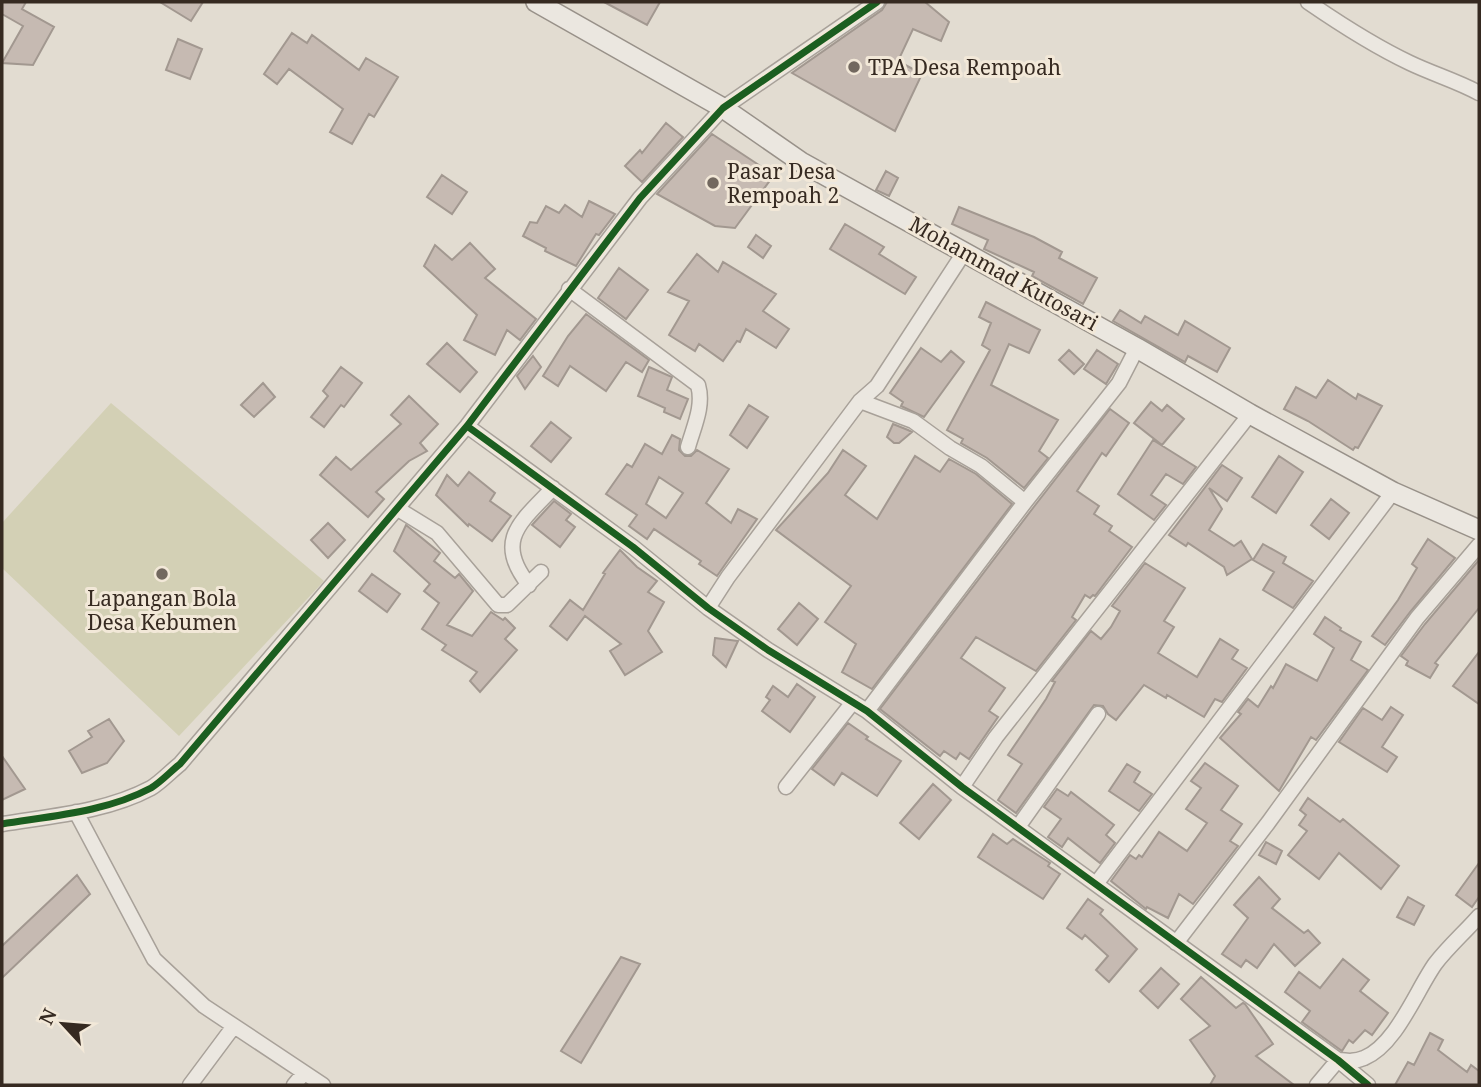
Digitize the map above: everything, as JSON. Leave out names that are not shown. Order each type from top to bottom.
[{"type":"street","name":"Mohammad Kutosari","points":[[536,2],[723,108],[801,162],[965,251],[1250,414],[1393,492],[1479,530]]},
{"type":"street","points":[[2,824],[76,812],[123,800],[153,787],[180,764],[467,426],[640,198],[723,108],[877,2]]},
{"type":"street","points":[[1308,2],[1344,26],[1410,63],[1456,80],[1479,93]]},
{"type":"street","points":[[708,608],[728,577],[860,401],[877,386],[965,251]]},
{"type":"street","points":[[569,289],[698,385],[700,407],[688,447]]},
{"type":"street","points":[[867,711],[1119,383],[1137,348]]},
{"type":"street","points":[[860,401],[913,421],[981,466],[1025,502]]},
{"type":"street","points":[[962,787],[1004,726],[1250,414]]},
{"type":"street","points":[[467,426],[553,488],[708,608],[768,650],[867,711],[962,787],[1338,1060],[1368,1085]]},
{"type":"street","points":[[529,584],[513,559],[511,541],[522,522],[553,488]]},
{"type":"street","points":[[1096,884],[1393,492]]},
{"type":"street","points":[[398,509],[437,533],[498,605],[507,605],[541,572]]},
{"type":"street","points":[[1176,943],[1268,823],[1417,618],[1479,545]]},
{"type":"street","points":[[786,787],[853,702]]},
{"type":"street","points":[[1018,827],[1098,714]]},
{"type":"street","points":[[76,812],[153,959],[204,1006],[323,1085]]},
{"type":"street","points":[[1338,1060],[1354,1061],[1367,1057],[1384,1042],[1436,964],[1479,916]]},
{"type":"street","points":[[190,1085],[234,1026]]},
{"type":"street","points":[[1317,1085],[1338,1060]]},
{"type":"street","points":[[294,1085],[304,1073]]},
{"type":"shaded area","name":"Lapangan Bola Desa Kebumen","points":[[111,403],[324,581],[179,736],[2,568],[2,523]]},
{"type":"building","points":[[2,2],[26,2],[22,9],[54,27],[33,65],[2,63],[23,26],[2,14]]},
{"type":"building","points":[[160,2],[203,2],[191,21]]},
{"type":"building","points":[[604,2],[660,2],[647,25]]},
{"type":"building","name":"TPA Desa Rempoah","points":[[887,2],[925,2],[949,22],[941,41],[913,29],[898,61],[922,74],[895,131],[792,73],[882,10]]},
{"type":"building","points":[[292,33],[307,43],[312,35],[359,70],[366,58],[398,77],[374,117],[369,114],[352,144],[330,132],[343,109],[289,69],[277,84],[264,74]]},
{"type":"building","points":[[178,39],[202,49],[190,79],[166,70]]},
{"type":"building","points":[[666,123],[683,137],[642,182],[625,166],[640,150],[642,153]]},
{"type":"building","name":"Pasar Desa Rempoah 2","points":[[712,134],[774,175],[735,228],[715,226],[657,194]]},
{"type":"building","points":[[886,171],[898,178],[889,196],[876,190]]},
{"type":"building","points":[[442,175],[467,192],[452,214],[427,197]]},
{"type":"building","points":[[589,201],[615,214],[599,235],[596,234],[576,266],[545,251],[546,248],[523,236],[530,222],[537,223],[546,206],[559,213],[565,205],[582,217]]},
{"type":"building","points":[[959,207],[1034,237],[1062,252],[1059,258],[1097,278],[1083,304],[1032,276],[1034,272],[984,249],[988,240],[952,224]]},
{"type":"building","points":[[845,224],[884,247],[879,254],[916,277],[905,294],[830,249]]},
{"type":"building","points":[[756,235],[771,246],[763,258],[748,247]]},
{"type":"building","points":[[470,243],[495,269],[485,278],[536,319],[520,340],[507,330],[495,355],[464,340],[477,315],[424,266],[435,245],[452,260]]},
{"type":"building","points":[[697,254],[718,272],[723,262],[776,294],[763,311],[789,329],[776,348],[746,329],[740,342],[737,341],[723,361],[699,344],[695,351],[669,335],[689,301],[668,292]]},
{"type":"building","points":[[619,268],[648,290],[626,319],[598,298]]},
{"type":"building","points":[[986,302],[1040,330],[1029,353],[1009,344],[991,385],[1058,420],[1039,451],[1048,458],[1024,488],[987,458],[961,443],[963,439],[947,430],[990,350],[982,345],[991,323],[979,317]]},
{"type":"building","points":[[1120,310],[1141,323],[1145,316],[1178,335],[1185,321],[1230,348],[1217,372],[1188,356],[1185,362],[1113,321]]},
{"type":"building","points":[[586,314],[649,360],[642,372],[626,362],[606,391],[570,366],[558,386],[543,376],[568,336]]},
{"type":"building","points":[[447,343],[477,372],[460,392],[427,364]]},
{"type":"building","points":[[921,348],[941,362],[951,351],[964,362],[924,417],[901,406],[903,402],[890,393]]},
{"type":"building","points":[[1069,350],[1084,364],[1074,374],[1059,360]]},
{"type":"building","points":[[1097,350],[1118,364],[1106,384],[1084,369]]},
{"type":"building","points":[[533,356],[541,367],[525,389],[517,376]]},
{"type":"building","points":[[341,367],[362,383],[324,427],[311,417],[328,396],[323,391]]},
{"type":"building","points":[[649,367],[672,377],[667,390],[688,399],[680,419],[664,412],[665,408],[638,396]]},
{"type":"building","points":[[1328,380],[1356,399],[1358,394],[1382,406],[1358,448],[1353,450],[1284,409],[1296,387],[1316,398]]},
{"type":"building","points":[[263,383],[275,397],[254,417],[241,405]]},
{"type":"building","points":[[409,396],[438,424],[420,443],[427,451],[409,461],[376,492],[384,499],[368,517],[320,475],[336,457],[351,470],[401,424],[391,415]]},
{"type":"building","points":[[1151,402],[1162,411],[1167,405],[1184,419],[1162,445],[1134,423]]},
{"type":"building","points":[[749,405],[768,417],[747,448],[730,435]]},
{"type":"building","points":[[1110,409],[1129,423],[1106,456],[1102,453],[1077,491],[1099,506],[1094,514],[1112,526],[1109,531],[1132,547],[1095,596],[1090,598],[1085,595],[1072,617],[1076,620],[1036,671],[976,637],[961,658],[1005,688],[989,711],[998,717],[969,759],[960,753],[956,759],[944,751],[940,756],[880,709]]},
{"type":"building","points":[[551,422],[571,438],[551,462],[531,446]]},
{"type":"building","points":[[893,424],[912,432],[899,443],[894,443],[887,437]]},
{"type":"building","points":[[672,435],[680,439],[679,450],[685,456],[691,456],[697,450],[729,469],[706,503],[731,523],[738,509],[757,519],[717,576],[699,564],[701,561],[654,529],[647,539],[629,526],[637,515],[606,494],[627,464],[632,467],[645,444],[662,454]],"holes":[[[659,477],[683,493],[666,518],[646,504]]]},
{"type":"building","points":[[1153,440],[1196,467],[1183,484],[1166,474],[1151,495],[1166,505],[1154,520],[1118,494]]},
{"type":"building","points":[[843,450],[866,466],[845,495],[877,519],[915,456],[940,472],[949,459],[976,474],[1012,504],[872,689],[842,672],[856,644],[825,622],[851,586],[776,530],[828,473]]},
{"type":"building","points":[[1279,456],[1303,472],[1276,513],[1252,497]]},
{"type":"building","points":[[1222,465],[1242,478],[1227,501],[1209,488],[1222,509],[1209,530],[1234,546],[1241,541],[1252,559],[1227,575],[1224,567],[1188,543],[1186,546],[1169,535]]},
{"type":"building","points":[[469,472],[495,493],[490,501],[511,516],[492,541],[469,524],[468,526],[436,495],[447,475],[458,486]]},
{"type":"building","points":[[1331,499],[1349,513],[1329,539],[1311,525]]},
{"type":"building","points":[[554,501],[571,514],[566,520],[575,527],[560,547],[532,525]]},
{"type":"building","points":[[328,523],[345,540],[328,558],[311,540]]},
{"type":"building","points":[[406,525],[440,553],[434,561],[455,578],[459,574],[473,591],[447,625],[472,636],[491,612],[503,620],[505,618],[515,628],[505,639],[517,650],[480,692],[470,681],[477,672],[442,650],[446,645],[422,629],[439,603],[424,591],[430,584],[394,551]]},
{"type":"building","points":[[1428,539],[1455,558],[1385,645],[1372,636],[1417,568],[1412,564]]},
{"type":"building","points":[[1263,544],[1286,557],[1283,563],[1313,581],[1293,608],[1263,590],[1274,572],[1253,560]]},
{"type":"building","points":[[620,550],[637,567],[657,581],[648,592],[664,602],[648,631],[662,652],[625,675],[610,651],[621,644],[585,616],[567,640],[550,626],[570,600],[583,610],[605,574],[603,573]]},
{"type":"building","points":[[1479,560],[1479,608],[1435,663],[1438,665],[1430,678],[1406,665],[1408,661],[1401,656]]},
{"type":"building","points":[[1145,563],[1185,588],[1164,621],[1174,627],[1158,653],[1197,677],[1220,639],[1238,650],[1232,659],[1247,668],[1222,702],[1215,699],[1204,717],[1144,685],[1116,720],[1103,706],[1094,705],[1016,813],[998,800],[1022,764],[1008,755],[1046,699],[1055,682],[1052,681],[1091,631],[1101,639],[1111,627],[1120,611],[1112,606]]},
{"type":"building","points":[[372,574],[400,594],[387,612],[359,591]]},
{"type":"building","points":[[799,603],[818,619],[797,645],[778,629]]},
{"type":"building","points":[[1325,617],[1341,628],[1340,630],[1361,642],[1351,660],[1368,670],[1316,740],[1311,737],[1279,791],[1220,738],[1241,714],[1238,712],[1248,699],[1258,707],[1271,686],[1273,688],[1286,664],[1317,681],[1334,648],[1314,634]]},
{"type":"building","points":[[715,638],[738,641],[726,667],[713,655]]},
{"type":"building","points":[[1479,652],[1479,704],[1453,686]]},
{"type":"building","points":[[797,684],[815,697],[790,732],[762,711],[770,700],[766,697],[773,686],[788,697]]},
{"type":"building","points":[[1391,707],[1403,715],[1382,747],[1397,757],[1387,772],[1339,742],[1363,708],[1382,720]]},
{"type":"building","points":[[109,719],[124,741],[107,763],[82,773],[69,751],[92,737],[88,731]]},
{"type":"building","points":[[848,723],[868,737],[866,739],[901,761],[877,796],[842,773],[834,785],[812,769]]},
{"type":"building","points":[[2,756],[25,789],[2,800]]},
{"type":"building","points":[[1205,763],[1238,786],[1221,810],[1242,824],[1230,841],[1238,846],[1193,904],[1179,894],[1168,918],[1147,907],[1146,909],[1111,881],[1130,855],[1136,859],[1139,855],[1142,857],[1159,832],[1187,851],[1207,823],[1186,809],[1201,788],[1191,781]]},
{"type":"building","points":[[1127,764],[1140,772],[1134,782],[1152,794],[1139,811],[1109,791]]},
{"type":"building","points":[[933,784],[951,800],[919,839],[900,823]]},
{"type":"building","points":[[1057,789],[1068,796],[1071,792],[1114,825],[1106,835],[1115,843],[1100,863],[1068,838],[1062,847],[1048,837],[1061,819],[1044,807]]},
{"type":"building","points":[[1308,798],[1340,822],[1343,819],[1399,866],[1381,889],[1339,853],[1319,879],[1288,855],[1307,831],[1299,825],[1306,815],[1300,810]]},
{"type":"building","points":[[993,834],[1007,844],[1013,839],[1050,863],[1048,866],[1060,874],[1043,899],[978,857]]},
{"type":"building","points":[[1266,842],[1282,851],[1276,864],[1259,855]]},
{"type":"building","points":[[1479,863],[1479,897],[1472,907],[1456,895]]},
{"type":"building","points":[[77,875],[90,894],[2,978],[2,946]]},
{"type":"building","points":[[1259,877],[1280,899],[1272,908],[1304,933],[1308,930],[1320,943],[1295,966],[1274,944],[1257,968],[1246,960],[1241,967],[1222,954],[1248,918],[1234,905]]},
{"type":"building","points":[[1408,897],[1424,906],[1414,925],[1397,917]]},
{"type":"building","points":[[1088,899],[1103,910],[1100,914],[1137,949],[1109,982],[1096,970],[1108,956],[1085,935],[1082,939],[1067,928]]},
{"type":"building","points":[[621,957],[640,964],[581,1063],[561,1051]]},
{"type":"building","points":[[1343,959],[1369,980],[1360,991],[1388,1013],[1372,1035],[1365,1030],[1353,1043],[1349,1040],[1342,1051],[1302,1022],[1310,1011],[1285,992],[1299,972],[1320,988]]},
{"type":"building","points":[[1161,968],[1179,984],[1158,1008],[1140,991]]},
{"type":"building","points":[[1201,977],[1236,1008],[1245,1004],[1273,1044],[1256,1056],[1294,1085],[1210,1085],[1215,1076],[1190,1040],[1210,1026],[1181,999]]},
{"type":"building","points":[[1430,1033],[1443,1040],[1438,1050],[1467,1072],[1471,1065],[1479,1071],[1479,1085],[1395,1085],[1408,1062],[1414,1065]]},
{"type":"cycle path","points":[[2,824],[116,803],[151,788],[180,764],[467,426],[640,198],[723,108],[877,2]]},
{"type":"cycle path","points":[[467,426],[633,547],[708,608],[768,650],[867,711],[962,787],[1338,1060],[1368,1085]]},
{"type":"place","name":"TPA Desa Rempoah","points":[[854,67]]},
{"type":"place","name":"Pasar Desa Rempoah 2","points":[[713,183]]},
{"type":"place","name":"Lapangan Bola Desa Kebumen","points":[[162,574]]}]
